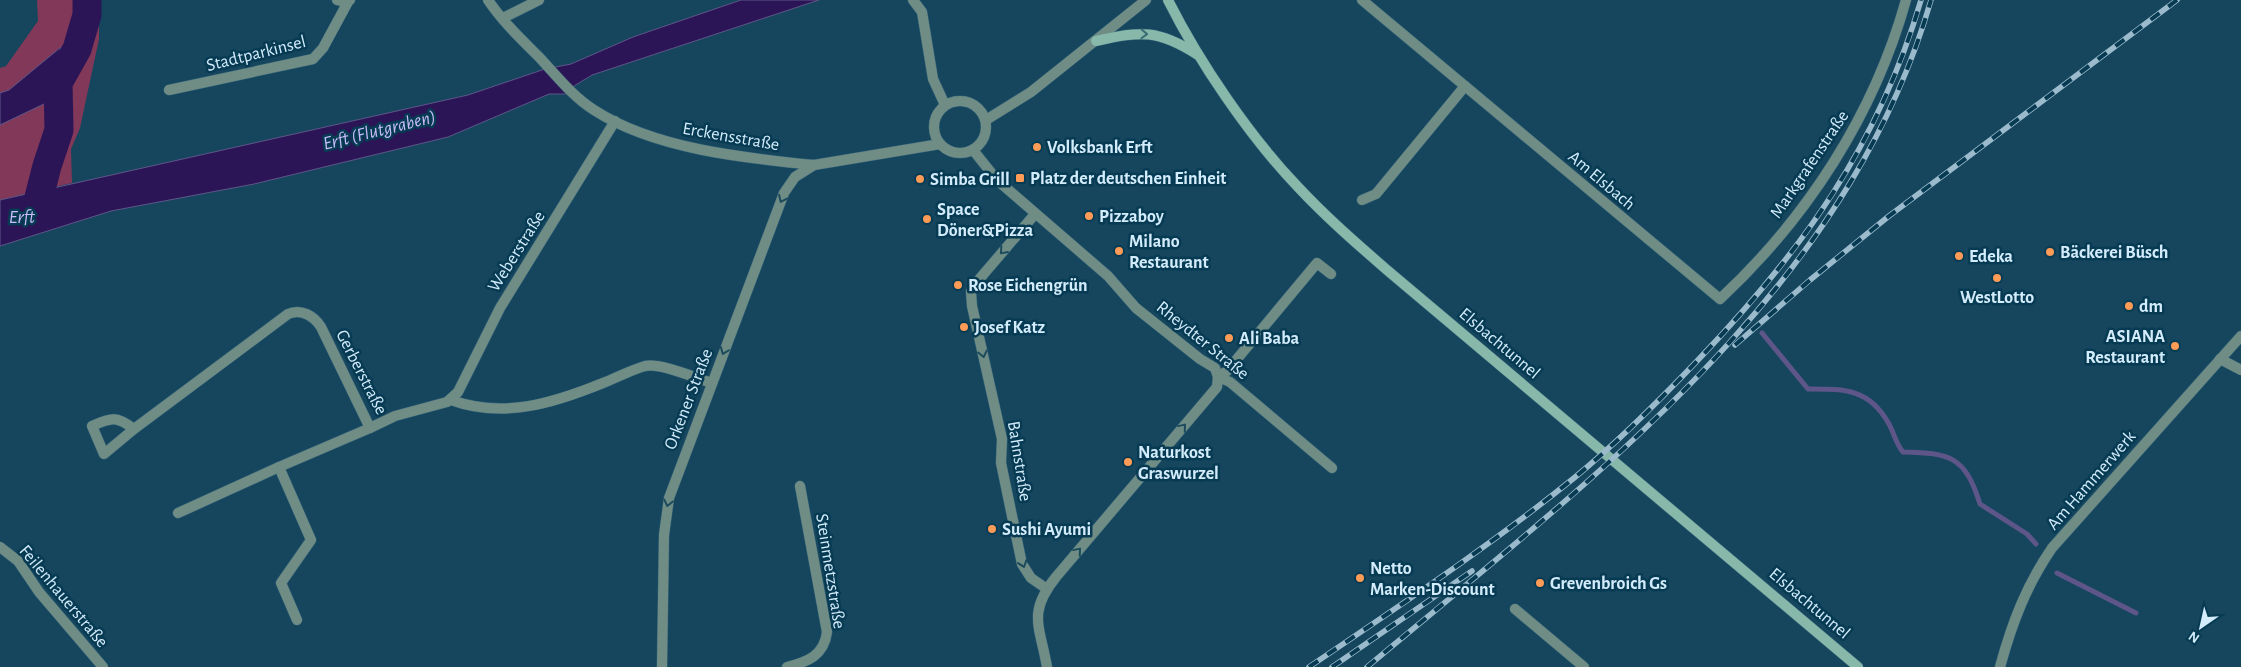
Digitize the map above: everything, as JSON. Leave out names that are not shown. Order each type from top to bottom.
[{"type":"main road","name":"Elsbachtunnel","points":[[1168,0],[1200,56],[1267,152],[1296,186],[1339,228],[1858,667]]},
{"type":"main road","points":[[1096,41],[1130,34],[1152,34],[1175,41],[1200,56]]},
{"type":"street","name":"Stadtparkinsel","points":[[169,90],[313,59],[323,48],[350,0],[337,0]]},
{"type":"street","points":[[488,0],[503,18],[539,0]]},
{"type":"street","points":[[913,0],[922,12],[933,79],[945,105]]},
{"type":"street","points":[[986,120],[1031,92],[1146,0]]},
{"type":"street","name":"Am Elsbach","points":[[1362,0],[1720,299]]},
{"type":"street","name":"Markgrafenstraße","points":[[1720,299],[1782,234],[1840,154],[1869,99],[1895,35],[1906,0]]},
{"type":"street","name":"Erckensstraße","points":[[503,18],[581,100],[594,110],[615,121],[659,138],[706,150],[751,158],[814,165],[940,144]]},
{"type":"street","points":[[1362,200],[1376,194],[1465,86]]},
{"type":"street","points":[[957,101],[969,102],[979,109],[986,120],[985,137],[973,150],[961,154],[949,151],[940,144],[934,131],[934,124],[940,110],[945,105],[957,101]]},
{"type":"street","name":"Weberstraße","points":[[451,400],[462,387],[500,308],[615,121]]},
{"type":"street","name":"Rheydter Straße","points":[[973,150],[997,180],[1108,276],[1136,308],[1200,359],[1215,368],[1218,377],[1230,382],[1332,468]]},
{"type":"street","name":"Orkener Straße","points":[[662,667],[666,510],[673,486],[784,193],[795,178],[814,165]]},
{"type":"street","name":"Bahnstraße","points":[[1035,214],[976,283],[971,292],[972,306],[1002,440],[1001,462],[1022,564],[1030,578],[1047,589]]},
{"type":"street","points":[[1047,667],[1037,615],[1040,600],[1047,589],[1217,387],[1218,377],[1227,370],[1317,263],[1331,274]]},
{"type":"street","name":"Gerberstraße","points":[[134,430],[288,314],[297,311],[315,318],[321,327],[370,428],[396,416],[443,404],[451,400]]},
{"type":"street","name":"Am Hammerwerk","points":[[2000,667],[2020,604],[2052,548],[2241,336]]},
{"type":"street","points":[[2220,360],[2241,370]]},
{"type":"street","points":[[451,400],[468,405],[488,407],[541,405],[566,398],[651,366],[712,383]]},
{"type":"street","points":[[178,513],[370,428]]},
{"type":"street","points":[[279,467],[311,540],[281,583],[297,620]]},
{"type":"street","name":"Steinmetzstraße","points":[[787,667],[805,662],[817,654],[824,645],[827,632],[800,486]]},
{"type":"street","name":"Feilenhauerstraße","points":[[0,547],[18,561],[39,592],[103,667]]},
{"type":"street","points":[[1515,609],[1584,667]]},
{"type":"shaded area","points":[[37,0],[99,0],[99,39],[80,128],[71,149],[72,183],[0,200],[0,68],[6,66],[38,21]]},
{"type":"water","name":"Erft","points":[[741,0],[819,0],[592,75],[574,86],[569,94],[549,94],[448,137],[254,184],[111,211],[0,246],[0,200],[468,95],[545,69],[571,64],[633,37]]},
{"type":"water","points":[[61,47],[48,102],[0,125],[0,93],[9,90]]},
{"type":"waterway","name":"Erft","points":[[36,209],[59,130],[58,83],[77,49],[87,15],[87,0]]},
{"type":"waterway","points":[[1762,333],[1808,389],[1833,389],[1855,393],[1873,403],[1889,424],[1903,452],[1933,454],[1954,460],[1968,476],[1980,504],[2027,534],[2036,544]]},
{"type":"waterway","points":[[2057,573],[2136,613]]},
{"type":"railway","points":[[1309,667],[1477,552],[1574,478],[1653,406],[1736,319],[1803,237],[1859,149],[1883,103],[1921,0]]},
{"type":"railway","points":[[1367,667],[1537,525],[1621,451],[1701,373],[1774,290],[1839,201],[1892,105],[1931,0]]},
{"type":"railway","points":[[1735,345],[1810,280],[1889,216],[2177,0]]},
{"type":"railway","points":[[1332,667],[1472,571]]},
{"type":"place","name":"Volksbank Erft","points":[[1037,147]]},
{"type":"place","name":"Platz der deutschen Einheit","points":[[1020,178]]},
{"type":"place","name":"Simba Grill","points":[[920,179]]},
{"type":"place","name":"Pizzaboy","points":[[1089,216]]},
{"type":"place","name":"Space Döner&Pizza","points":[[927,219]]},
{"type":"place","name":"Milano Restaurant","points":[[1119,251]]},
{"type":"place","name":"Bäckerei Büsch","points":[[2050,252]]},
{"type":"place","name":"Edeka","points":[[1959,256]]},
{"type":"place","name":"WestLotto","points":[[1997,278]]},
{"type":"place","name":"Rose Eichengrün","points":[[958,285]]},
{"type":"place","name":"dm","points":[[2129,306]]},
{"type":"place","name":"Josef Katz","points":[[964,327]]},
{"type":"place","name":"Ali Baba","points":[[1229,338]]},
{"type":"place","name":"ASIANA Restaurant","points":[[2175,346]]},
{"type":"place","name":"Naturkost Graswurzel","points":[[1128,462]]},
{"type":"place","name":"Sushi Ayumi","points":[[992,529]]},
{"type":"place","name":"Netto Marken-Discount","points":[[1360,578]]},
{"type":"place","name":"Grevenbroich Gs","points":[[1540,583]]},
{"type":"water label","name":"Erft (Flutgraben)","points":[[379,129]]}]
